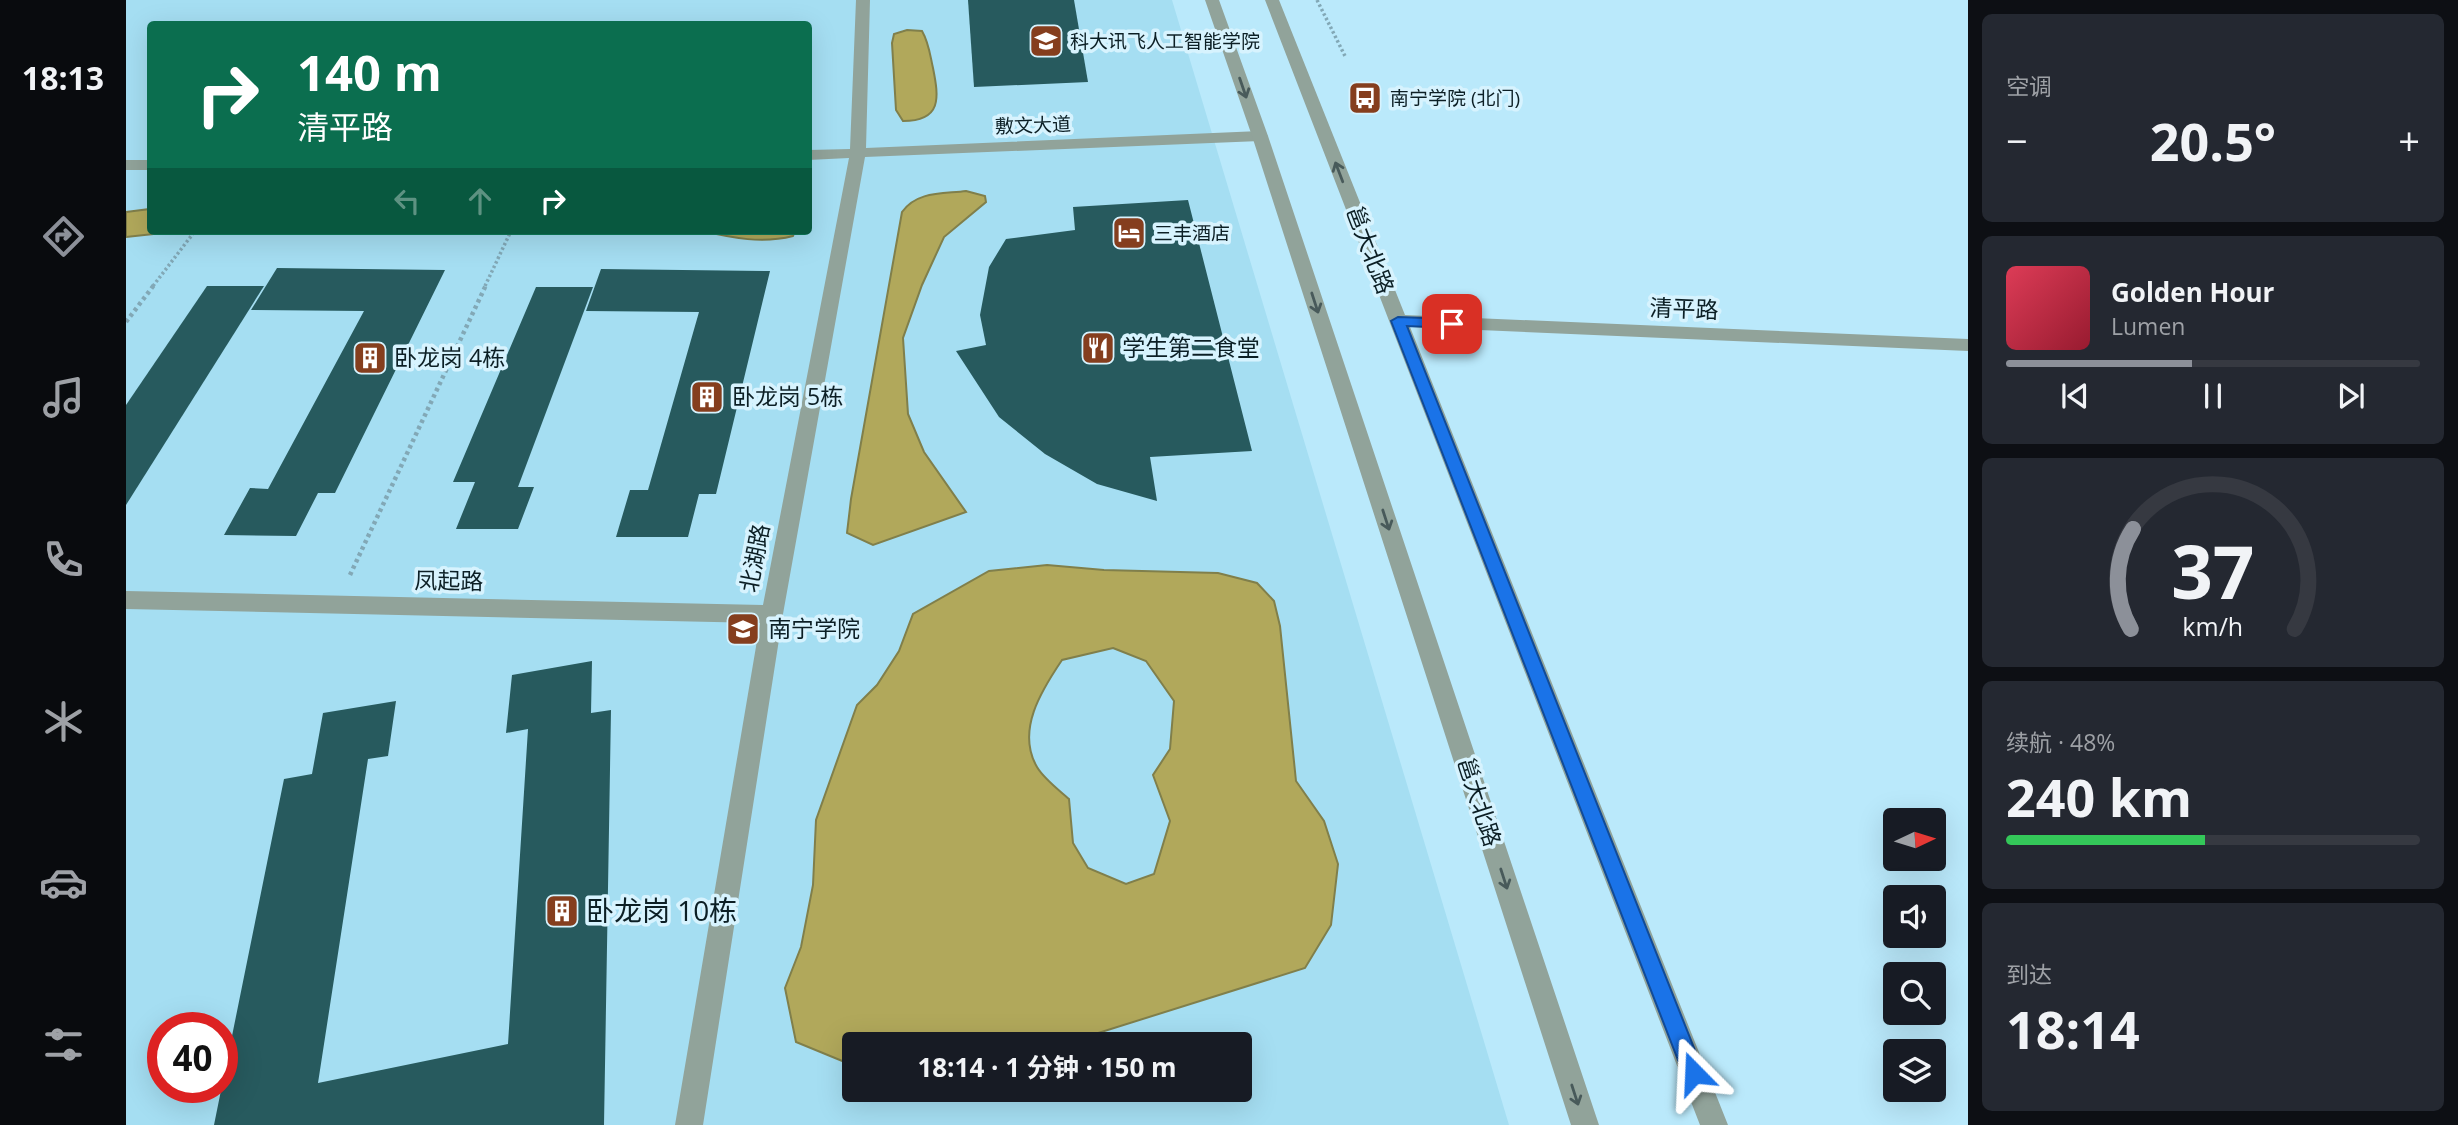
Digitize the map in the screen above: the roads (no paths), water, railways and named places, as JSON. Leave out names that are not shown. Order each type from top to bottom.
[{"type":"street","name":"北湖路","points":[[688,1125],[772,614],[858,154],[863,0]]},
{"type":"street","name":"邕大北路","points":[[1212,0],[1260,136],[1585,1125]]},
{"type":"street","name":"邕大北路","points":[[1272,0],[1714,1125]]},
{"type":"street","name":"敷文大道","points":[[812,155],[1260,136]]},
{"type":"street","points":[[126,165],[147,165]]},
{"type":"street","name":"清平路","points":[[1398,321],[1968,345]]},
{"type":"street","name":"凤起路","points":[[126,600],[772,614]]},
{"type":"place","name":"科大讯飞人工智能学院","points":[[1046,41]]},
{"type":"place","name":"南宁学院 (北门)","points":[[1365,98]]},
{"type":"place","name":"三丰酒店","points":[[1129,233]]},
{"type":"place","name":"学生第二食堂","points":[[1098,348]]},
{"type":"place","name":"卧龙岗 4栋","points":[[370,358]]},
{"type":"place","name":"卧龙岗 5栋","points":[[707,397]]},
{"type":"place","name":"南宁学院","points":[[743,629]]},
{"type":"place","name":"卧龙岗 10栋","points":[[562,911]]}]
